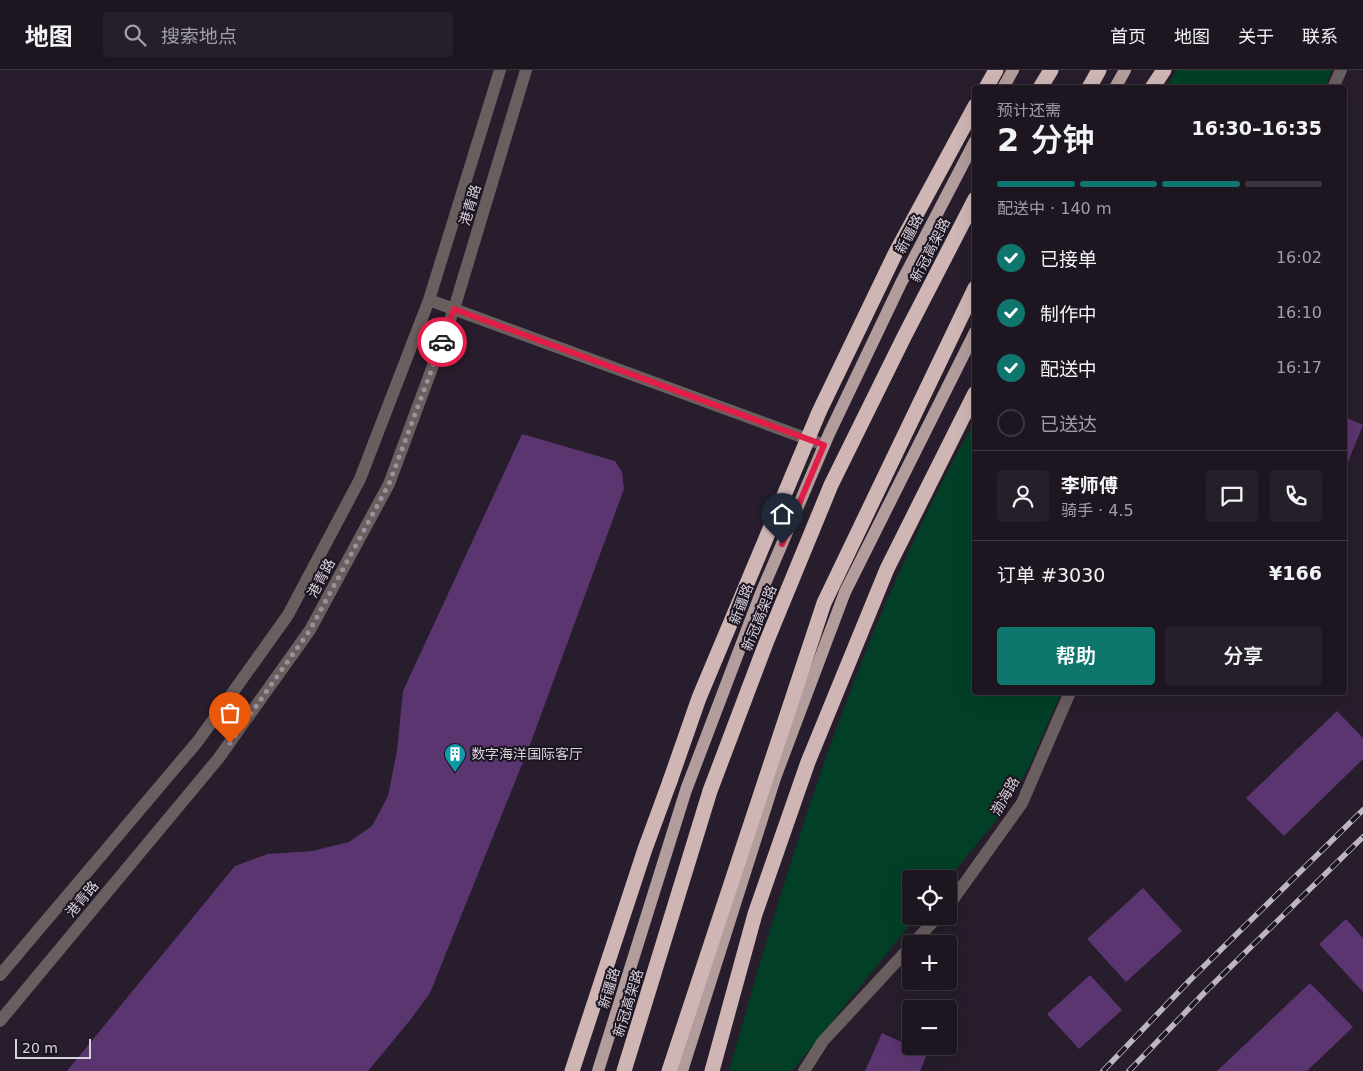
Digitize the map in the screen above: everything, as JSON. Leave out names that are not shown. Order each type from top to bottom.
[{"type":"highway","points":[[988,85],[996,70]]},
{"type":"highway","points":[[1042,85],[1051,70]]},
{"type":"highway","points":[[1091,85],[1099,70]]},
{"type":"highway","points":[[1154,85],[1164,70]]},
{"type":"highway","points":[[572,1071],[638,868],[699,698],[819,412],[896,252],[972,112]]},
{"type":"highway","name":"新冠高架路","points":[[624,1071],[710,791],[766,643],[831,485],[972,205]]},
{"type":"highway","points":[[669,1071],[824,603],[972,294]]},
{"type":"highway","points":[[712,1071],[755,914],[808,762],[887,570],[972,399]]},
{"type":"main road","points":[[1005,85],[1013,70]]},
{"type":"main road","points":[[1117,85],[1125,70]]},
{"type":"main road","name":"新疆路","points":[[598,1071],[686,790],[761,593],[824,445],[901,282],[972,147]]},
{"type":"main road","points":[[682,1071],[775,778],[845,592],[972,338]]},
{"type":"street","name":"港青路","points":[[0,975],[198,741],[288,615],[360,478],[429,300],[500,70]]},
{"type":"street","name":"港青路","points":[[0,1021],[218,759],[310,630],[389,484],[454,309],[526,70]]},
{"type":"street","points":[[1334,85],[1341,70]]},
{"type":"street","points":[[429,300],[824,445]]},
{"type":"street","name":"渤海路","points":[[957,894],[1022,803],[1069,695]]},
{"type":"street","points":[[921,935],[930,925]]},
{"type":"street","points":[[804,1071],[823,1041],[902,956]]},
{"type":"green space","points":[[1177,70],[1332,70],[1326,85],[1167,85]]},
{"type":"green space","points":[[972,427],[972,695],[1060,695],[1029,767],[999,817],[955,870],[902,870],[902,925],[910,925],[792,1071],[729,1071],[804,821],[833,738],[897,576],[934,498]]},
{"type":"building","points":[[1347,418],[1363,425],[1347,464]]},
{"type":"building","name":"数字海洋国际客厅","points":[[522,434],[615,461],[622,472],[624,489],[531,742],[430,993],[368,1071],[67,1071],[235,866],[268,854],[312,851],[349,842],[372,826],[388,796],[397,751],[403,691]]},
{"type":"building","points":[[1337,711],[1363,738],[1363,759],[1284,836],[1246,798]]},
{"type":"building","points":[[1143,888],[1182,931],[1126,982],[1087,939]]},
{"type":"building","points":[[1346,919],[1363,938],[1363,992],[1319,944]]},
{"type":"building","points":[[1090,975],[1122,1010],[1079,1049],[1047,1014]]},
{"type":"building","points":[[1310,983],[1353,1027],[1307,1071],[1217,1071]]},
{"type":"building","points":[[882,1033],[902,1042],[902,1055],[927,1055],[920,1071],[865,1071]]},
{"type":"railway","points":[[1103,1071],[1191,979],[1363,810]]},
{"type":"railway","points":[[1129,1071],[1205,992],[1363,837]]},
{"type":"way so far","points":[[230,743],[310,630],[389,484],[442,342]]},
{"type":"place","name":"数字海洋国际客厅","points":[[455,773]]},
{"type":"route","points":[[442,342],[454,309],[824,445],[782,544]]}]
